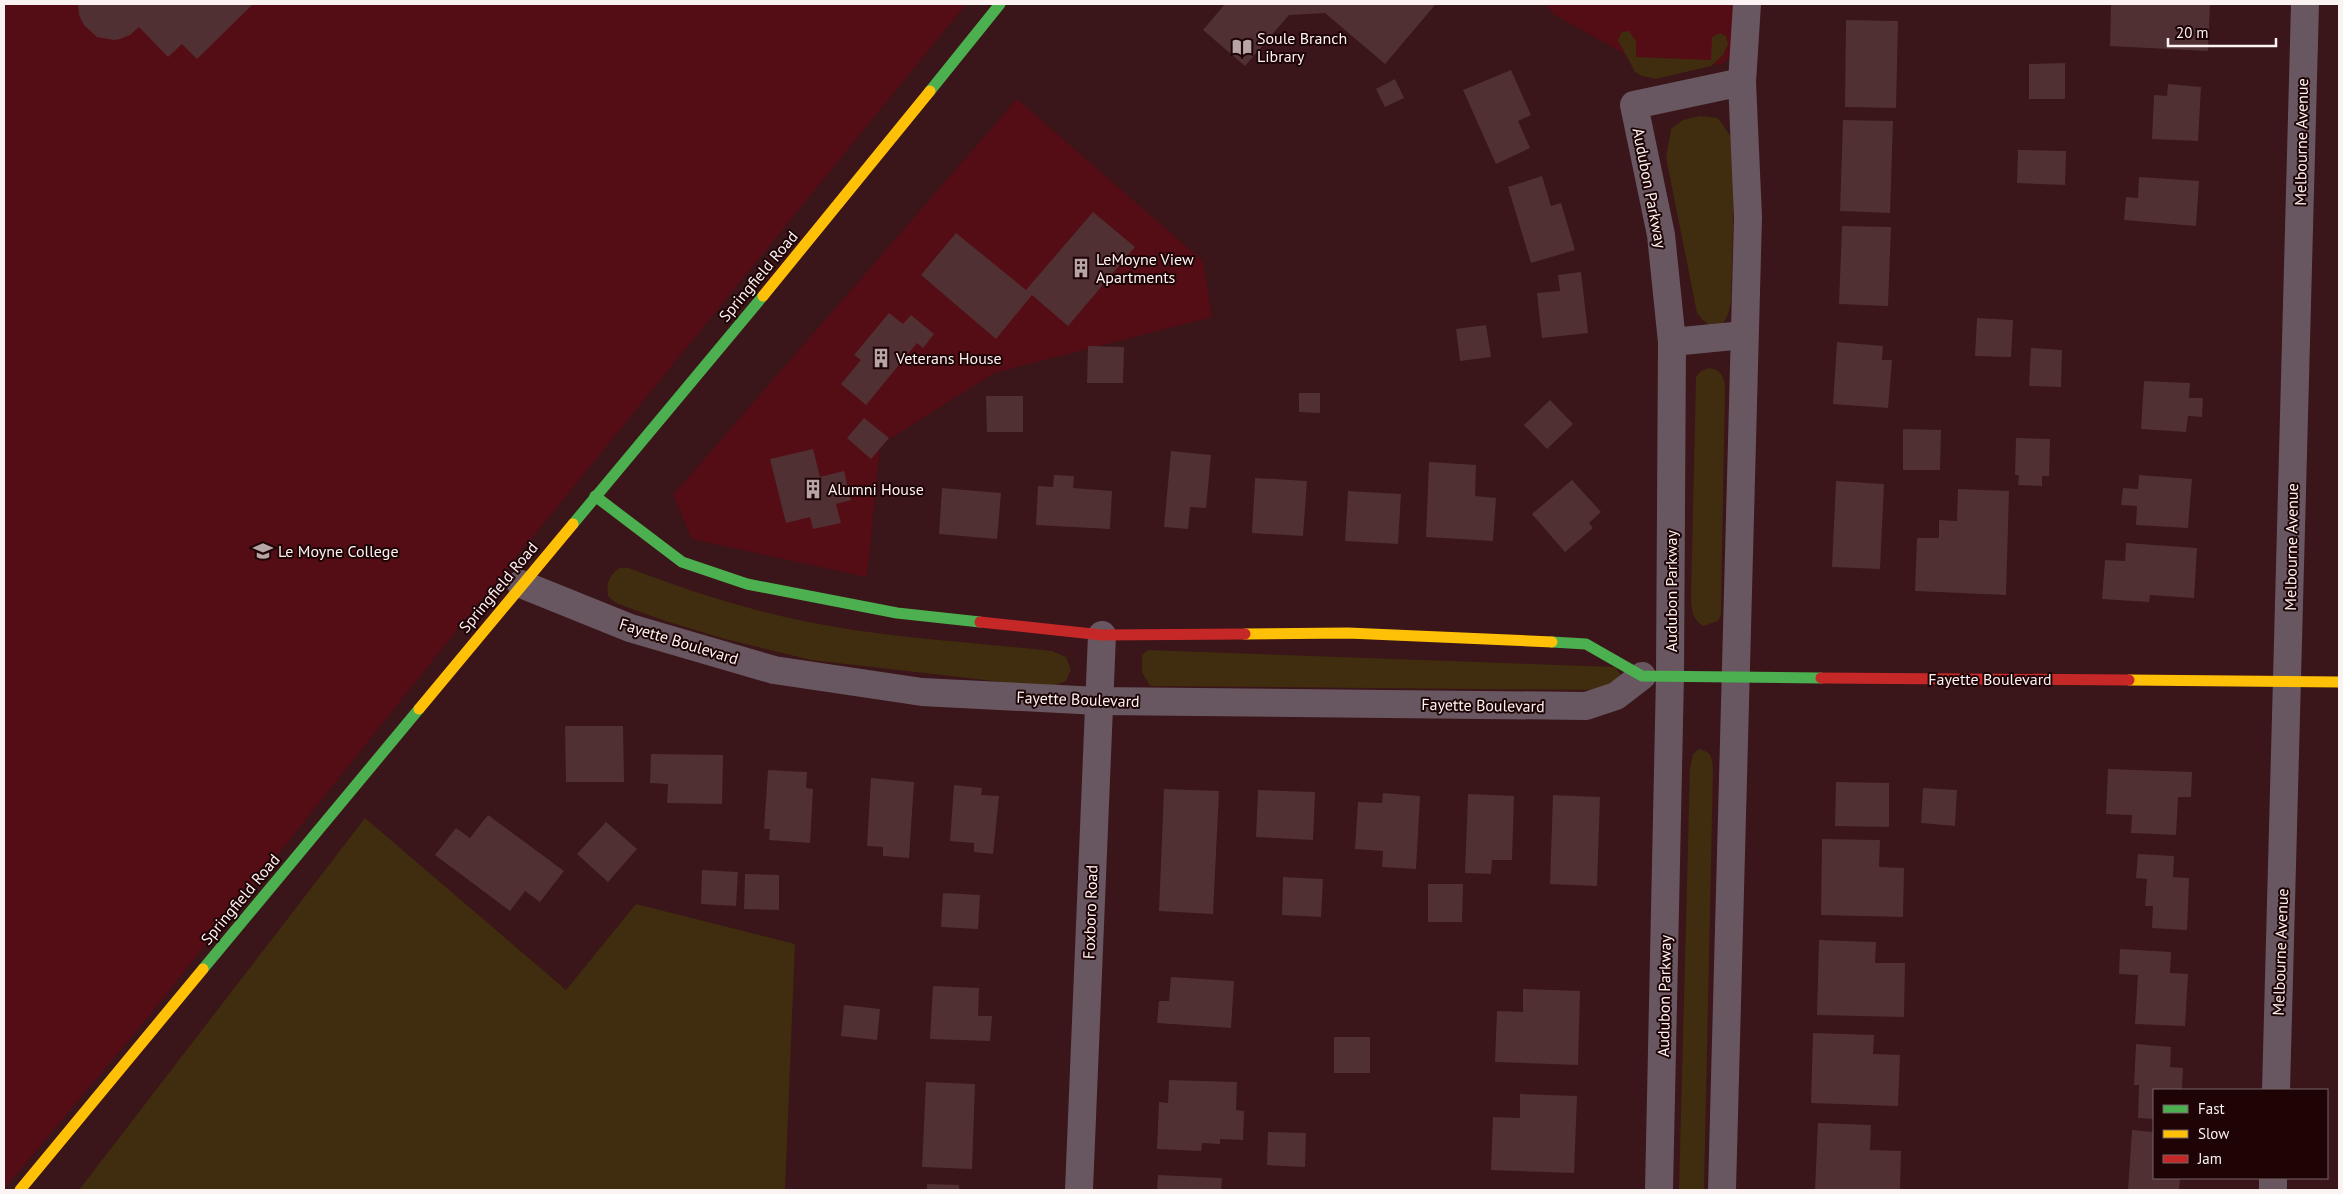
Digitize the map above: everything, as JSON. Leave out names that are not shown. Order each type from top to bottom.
[{"type":"street","name":"Springfield Road","points":[[20,1190],[521,584],[849,192],[1000,4]]},
{"type":"street","points":[[1722,1190],[1748,217],[1742,82],[1747,4]]},
{"type":"street","name":"Melbourne Avenue","points":[[2276,1089],[2304,4]]},
{"type":"street","name":"Audubon Parkway","points":[[1660,1190],[1670,676],[1672,342],[1661,235],[1634,105],[1742,82]]},
{"type":"street","points":[[1672,342],[1744,335]]},
{"type":"street","name":"Fayette Boulevard","points":[[595,496],[682,562],[747,584],[897,613],[1102,635],[1348,633],[1586,644],[1642,676],[2339,682]]},
{"type":"street","name":"Fayette Boulevard","points":[[521,584],[630,628],[774,670],[922,692],[1099,701],[1586,706],[1616,696],[1642,676]]},
{"type":"street","name":"Foxboro Road","points":[[1079,1190],[1102,635]]},
{"type":"shaded area","name":"Le Moyne College","points":[[4,4],[966,4],[457,630],[144,1022],[4,1189]]},
{"type":"shaded area","points":[[1545,4],[1735,4],[1734,53],[1721,65],[1634,59],[1555,15]]},
{"type":"shaded area","points":[[1629,31],[1636,41],[1636,57],[1711,60],[1712,37],[1720,33],[1726,36],[1728,44],[1723,55],[1711,66],[1656,79],[1642,76],[1635,72],[1618,40],[1622,32]]},
{"type":"shaded area","points":[[1017,99],[1203,261],[1212,317],[994,373],[880,445],[867,577],[692,539],[673,495]]},
{"type":"shaded area","points":[[1700,116],[1718,118],[1732,138],[1735,148],[1731,301],[1727,317],[1720,326],[1715,327],[1704,321],[1697,313],[1666,157],[1671,129],[1683,120]]},
{"type":"shaded area","points":[[1709,368],[1721,374],[1725,385],[1721,615],[1718,621],[1703,626],[1693,614],[1691,598],[1696,377],[1701,371]]},
{"type":"shaded area","points":[[619,568],[629,568],[723,601],[814,623],[916,638],[1052,651],[1066,657],[1071,670],[1066,681],[1053,686],[1029,685],[811,660],[725,639],[662,620],[616,603],[608,596],[607,587],[611,577]]},
{"type":"shaded area","points":[[1148,650],[1615,667],[1624,679],[1595,690],[1150,686],[1142,672],[1142,655]]},
{"type":"shaded area","points":[[1699,749],[1710,755],[1713,769],[1704,1190],[1679,1190],[1690,768],[1693,754]]},
{"type":"shaded area","points":[[365,818],[566,990],[636,904],[795,944],[785,1190],[79,1190]]},
{"type":"building","points":[[78,4],[253,4],[197,59],[182,44],[168,57],[139,27],[130,35],[120,39],[114,40],[97,37],[84,25],[79,15]]},
{"type":"building","name":"Soule Branch Library","points":[[1225,4],[1435,5],[1385,64],[1325,13],[1289,15],[1245,66],[1203,30]]},
{"type":"building","points":[[2111,4],[2210,4],[2208,51],[2110,46]]},
{"type":"building","points":[[1846,20],[1898,21],[1896,108],[1845,107]]},
{"type":"building","points":[[2065,63],[2065,99],[2029,99],[2029,64]]},
{"type":"building","points":[[1511,70],[1531,115],[1518,121],[1530,148],[1496,164],[1463,90]]},
{"type":"building","points":[[1395,79],[1404,98],[1385,107],[1376,89]]},
{"type":"building","points":[[2168,84],[2201,87],[2198,141],[2152,139],[2154,95],[2167,96]]},
{"type":"building","points":[[1843,120],[1893,121],[1890,213],[1840,211]]},
{"type":"building","points":[[2018,150],[2066,151],[2065,185],[2017,183]]},
{"type":"building","points":[[1542,176],[1551,206],[1561,203],[1575,250],[1531,263],[1508,187]]},
{"type":"building","points":[[2139,177],[2199,181],[2196,226],[2124,220],[2126,197],[2138,198]]},
{"type":"building","points":[[1093,212],[1135,247],[1068,326],[1032,295],[996,339],[921,275],[956,233],[1026,290]]},
{"type":"building","points":[[1842,226],[1891,227],[1888,306],[1839,304]]},
{"type":"building","points":[[1581,272],[1588,333],[1542,338],[1537,293],[1560,291],[1558,275]]},
{"type":"building","name":"Veterans House","points":[[889,313],[903,324],[911,315],[934,334],[923,348],[917,343],[866,405],[841,384],[861,360],[854,355]]},
{"type":"building","points":[[1977,318],[2013,320],[2011,357],[1975,356]]},
{"type":"building","points":[[1486,325],[1491,357],[1460,361],[1456,329]]},
{"type":"building","points":[[1837,342],[1883,346],[1882,360],[1892,360],[1888,408],[1833,404]]},
{"type":"building","points":[[1088,346],[1124,347],[1123,383],[1087,383]]},
{"type":"building","points":[[2031,348],[2062,350],[2061,387],[2029,386]]},
{"type":"building","points":[[2144,381],[2190,383],[2189,398],[2203,398],[2202,417],[2188,416],[2186,432],[2141,429]]},
{"type":"building","points":[[1299,393],[1320,393],[1320,413],[1299,412]]},
{"type":"building","points":[[986,396],[1023,396],[1023,432],[987,432]]},
{"type":"building","points":[[1550,400],[1573,424],[1547,449],[1524,425]]},
{"type":"building","points":[[864,418],[889,438],[871,459],[847,438]]},
{"type":"building","points":[[1903,429],[1941,430],[1940,470],[1903,470]]},
{"type":"building","points":[[2016,438],[2050,439],[2049,476],[2042,476],[2042,486],[2018,485],[2019,475],[2015,475]]},
{"type":"building","name":"Alumni House","points":[[813,449],[820,477],[844,471],[851,500],[836,504],[841,523],[813,529],[810,517],[786,523],[770,459]]},
{"type":"building","points":[[1171,451],[1211,455],[1206,508],[1190,507],[1188,529],[1164,527]]},
{"type":"building","points":[[1429,462],[1476,465],[1475,496],[1496,498],[1493,541],[1426,537]]},
{"type":"building","points":[[1054,475],[1074,476],[1073,488],[1112,491],[1110,529],[1036,525],[1038,486],[1053,487]]},
{"type":"building","points":[[2139,475],[2192,479],[2188,528],[2136,525],[2137,506],[2121,505],[2123,488],[2138,489]]},
{"type":"building","points":[[1255,478],[1307,481],[1303,536],[1252,533]]},
{"type":"building","points":[[1572,480],[1601,512],[1589,523],[1593,528],[1565,552],[1532,514]]},
{"type":"building","points":[[1836,481],[1884,484],[1880,569],[1832,567]]},
{"type":"building","points":[[942,488],[1001,493],[997,539],[939,534]]},
{"type":"building","points":[[1958,489],[2009,491],[2006,595],[1915,591],[1917,538],[1939,538],[1939,520],[1957,521]]},
{"type":"building","points":[[1348,491],[1401,494],[1398,544],[1345,541]]},
{"type":"building","points":[[2126,543],[2197,548],[2194,598],[2150,595],[2149,602],[2102,599],[2105,560],[2125,561]]},
{"type":"building","points":[[565,726],[623,726],[624,782],[566,782]]},
{"type":"building","points":[[651,754],[723,755],[722,804],[667,803],[668,784],[650,783]]},
{"type":"building","points":[[2108,769],[2192,772],[2191,797],[2178,797],[2176,835],[2131,833],[2132,815],[2106,814]]},
{"type":"building","points":[[768,770],[807,772],[806,788],[813,789],[810,843],[769,840],[770,829],[764,829]]},
{"type":"building","points":[[871,778],[914,782],[909,858],[883,856],[883,847],[867,846]]},
{"type":"building","points":[[1836,782],[1889,783],[1889,827],[1835,826]]},
{"type":"building","points":[[954,785],[982,788],[981,795],[999,796],[993,854],[974,852],[974,843],[950,841]]},
{"type":"building","points":[[1923,788],[1957,790],[1955,826],[1921,823]]},
{"type":"building","points":[[1164,789],[1219,791],[1213,914],[1159,911]]},
{"type":"building","points":[[1258,790],[1315,792],[1313,840],[1256,837]]},
{"type":"building","points":[[1383,793],[1420,796],[1416,869],[1382,867],[1383,851],[1355,849],[1358,802],[1382,803]]},
{"type":"building","points":[[1468,794],[1514,796],[1512,860],[1492,860],[1491,874],[1465,873]]},
{"type":"building","points":[[1553,795],[1600,797],[1597,886],[1550,884]]},
{"type":"building","points":[[488,815],[564,871],[540,902],[525,891],[510,911],[435,855],[456,828],[470,838]]},
{"type":"building","points":[[606,822],[637,849],[608,882],[577,854]]},
{"type":"building","points":[[1822,839],[1880,840],[1879,867],[1904,868],[1903,917],[1821,915]]},
{"type":"building","points":[[2138,854],[2174,856],[2173,877],[2189,878],[2187,930],[2152,928],[2153,906],[2145,906],[2147,879],[2136,878]]},
{"type":"building","points":[[702,870],[738,872],[736,906],[701,904]]},
{"type":"building","points":[[745,874],[779,875],[779,910],[744,909]]},
{"type":"building","points":[[1283,877],[1323,879],[1321,917],[1282,915]]},
{"type":"building","points":[[1428,884],[1463,884],[1462,922],[1428,922]]},
{"type":"building","points":[[943,893],[980,895],[978,929],[941,927]]},
{"type":"building","points":[[1819,940],[1876,942],[1875,963],[1905,963],[1904,1017],[1817,1015]]},
{"type":"building","points":[[2120,949],[2171,952],[2170,973],[2188,974],[2185,1026],[2135,1024],[2138,975],[2119,974]]},
{"type":"building","points":[[1171,977],[1234,981],[1231,1028],[1157,1023],[1159,1001],[1169,1001]]},
{"type":"building","points":[[933,986],[979,988],[978,1016],[992,1016],[990,1041],[930,1039]]},
{"type":"building","points":[[1523,989],[1580,991],[1578,1065],[1495,1062],[1497,1011],[1523,1012]]},
{"type":"building","points":[[844,1005],[880,1009],[877,1040],[841,1036]]},
{"type":"building","points":[[1813,1033],[1874,1035],[1873,1054],[1900,1055],[1898,1106],[1811,1103]]},
{"type":"building","points":[[1334,1037],[1370,1037],[1370,1073],[1334,1073]]},
{"type":"building","points":[[2136,1044],[2171,1047],[2170,1067],[2183,1068],[2182,1089],[2153,1089],[2153,1119],[2138,1118],[2139,1085],[2134,1085]]},
{"type":"building","points":[[1169,1080],[1237,1082],[1236,1110],[1244,1111],[1243,1140],[1220,1139],[1220,1144],[1202,1143],[1201,1151],[1157,1149],[1159,1102],[1168,1103]]},
{"type":"building","points":[[926,1082],[975,1084],[972,1169],[922,1167]]},
{"type":"building","points":[[1520,1094],[1577,1096],[1574,1173],[1491,1170],[1493,1117],[1520,1118]]},
{"type":"building","points":[[1818,1123],[1871,1125],[1870,1150],[1901,1151],[1900,1190],[1815,1190]]},
{"type":"building","points":[[2132,1130],[2153,1132],[2153,1179],[2180,1179],[2179,1190],[2128,1190]]},
{"type":"building","points":[[1268,1132],[1306,1133],[1305,1167],[1267,1165]]},
{"type":"building","points":[[1158,1175],[1222,1178],[1221,1190],[1157,1190]]},
{"type":"building","points":[[927,1184],[959,1185],[959,1190],[927,1190]]},
{"type":"traffic: fast","points":[[930,91],[1000,4]]},
{"type":"traffic: fast","points":[[573,524],[763,296]]},
{"type":"traffic: fast","points":[[595,496],[682,562],[747,584],[897,613],[980,622]]},
{"type":"traffic: fast","points":[[1552,642],[1586,644],[1642,676],[1821,678]]},
{"type":"traffic: fast","points":[[203,969],[419,709]]},
{"type":"traffic: slow","points":[[763,296],[930,91]]},
{"type":"traffic: slow","points":[[419,709],[573,524]]},
{"type":"traffic: slow","points":[[1245,634],[1348,633],[1552,642]]},
{"type":"traffic: slow","points":[[2129,680],[2339,682]]},
{"type":"traffic: slow","points":[[20,1190],[203,969]]},
{"type":"traffic: jam","points":[[980,622],[1102,635],[1245,634]]},
{"type":"traffic: jam","points":[[1821,678],[2129,680]]},
{"type":"place","name":"Soule Branch Library","points":[[1242,47]]},
{"type":"place","name":"LeMoyne View Apartments","points":[[1081,268]]},
{"type":"place","name":"Veterans House","points":[[881,358]]},
{"type":"place","name":"Alumni House","points":[[813,489]]},
{"type":"place","name":"Le Moyne College","points":[[263,551]]}]
